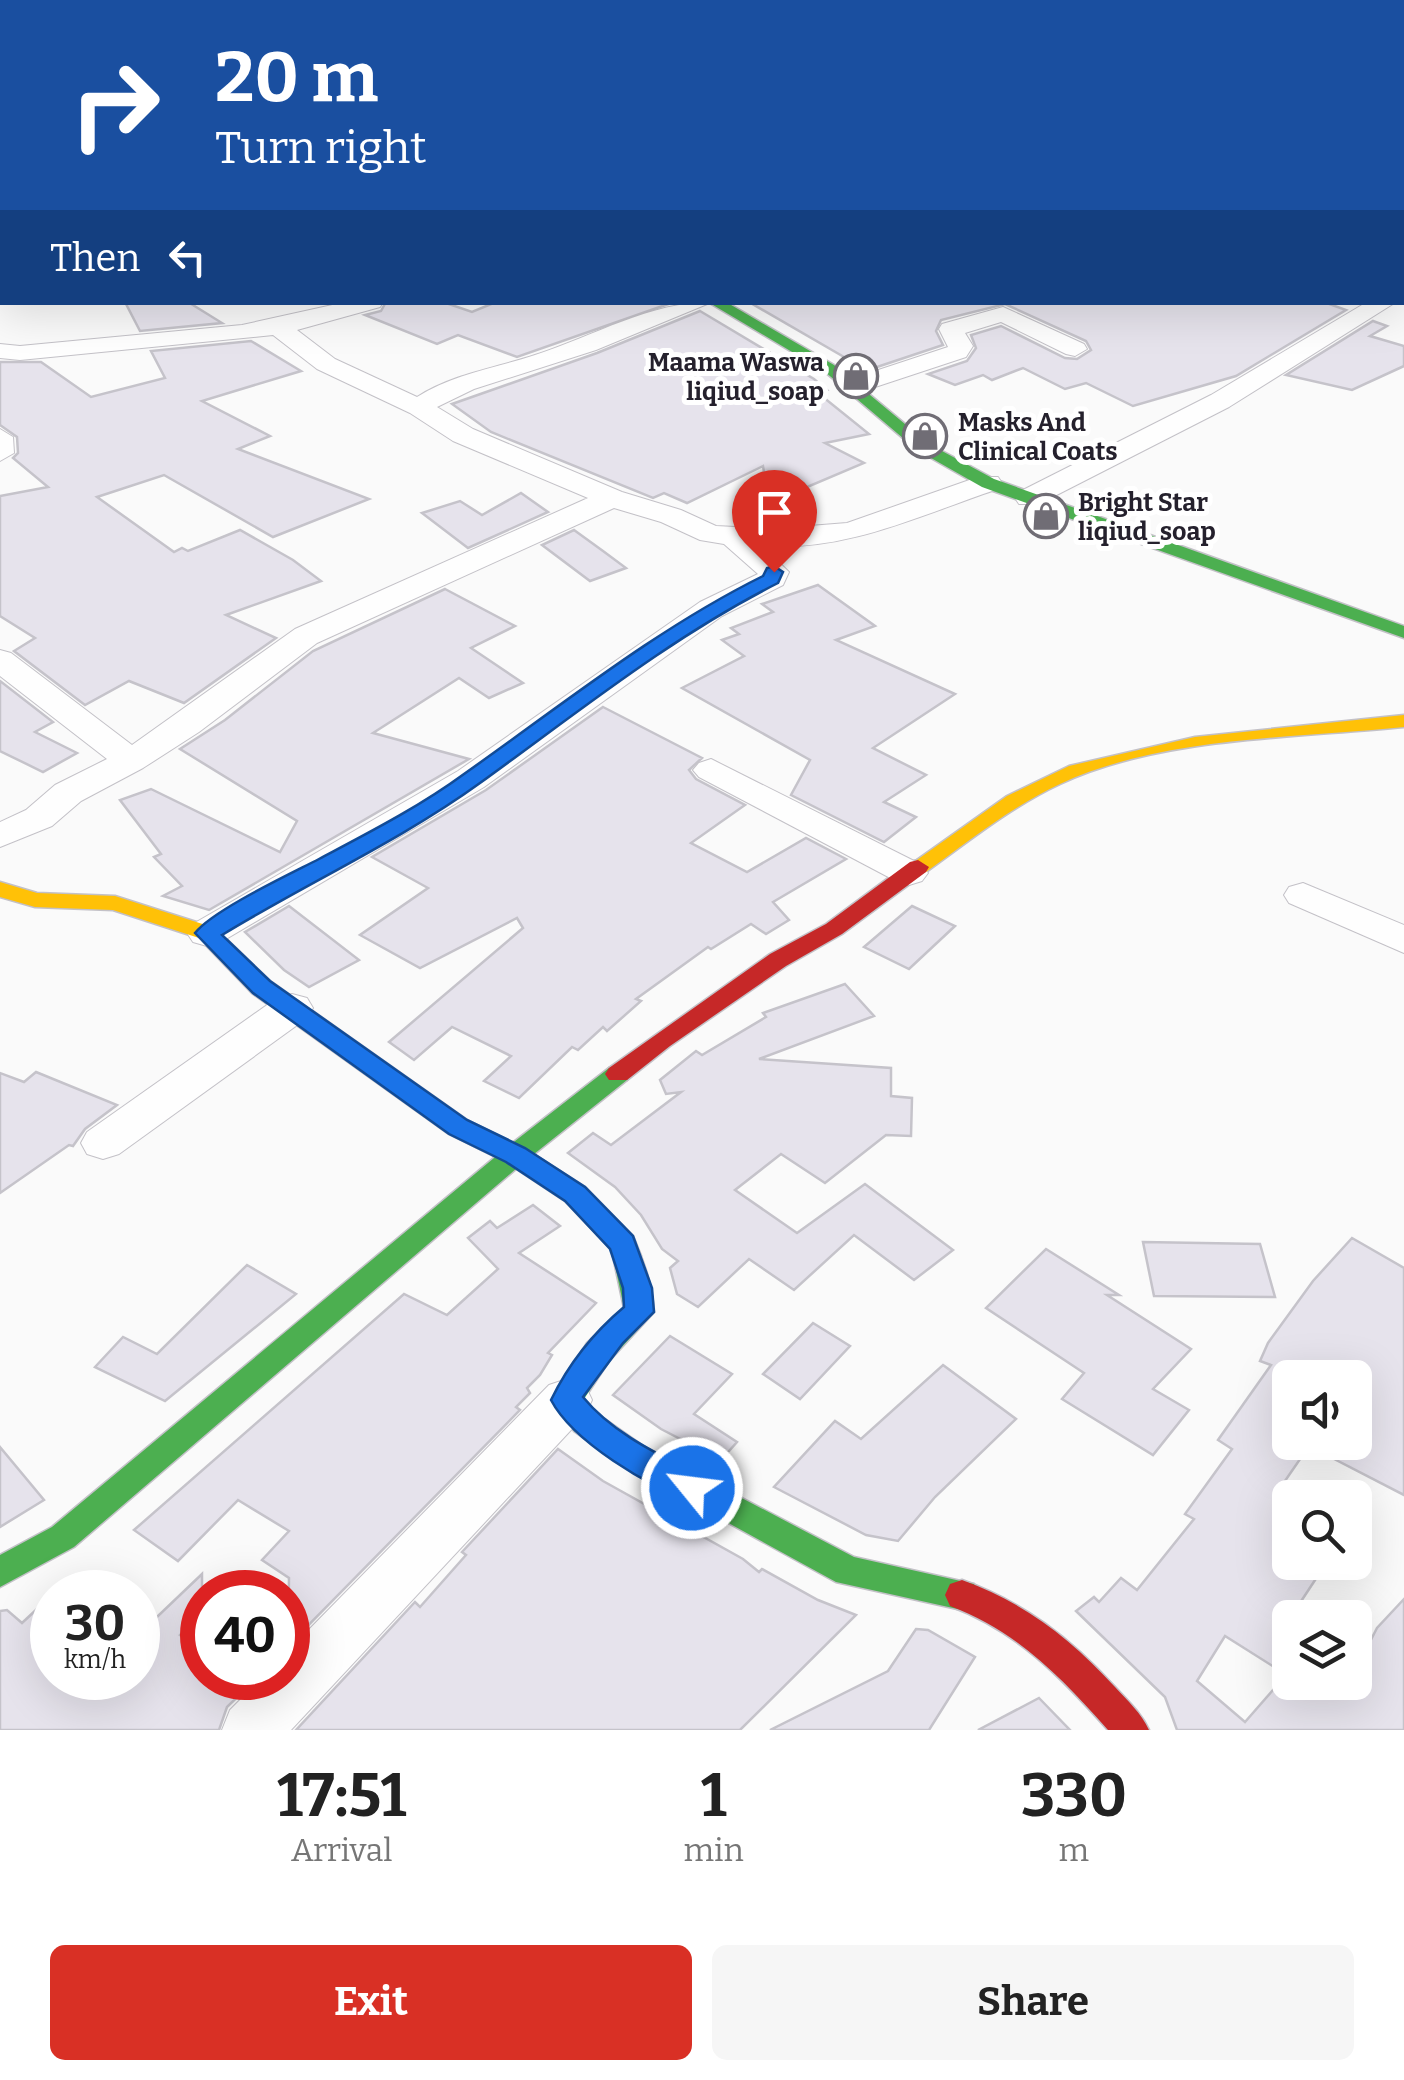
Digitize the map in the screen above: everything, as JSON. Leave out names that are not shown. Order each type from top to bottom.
[{"type":"street","points":[[6,355],[280,328],[330,318],[364,305]]},
{"type":"street","points":[[419,407],[458,387],[551,358],[692,305]]},
{"type":"street","points":[[720,305],[806,354],[854,386],[922,447],[988,483],[1404,632]]},
{"type":"street","points":[[1029,498],[1220,401],[1379,305]]},
{"type":"street","points":[[854,386],[957,352],[961,346],[951,329],[1003,314],[1076,348]]},
{"type":"street","points":[[280,328],[326,364],[419,407],[495,450],[710,534],[772,538],[847,532],[878,525],[916,507],[988,483]]},
{"type":"street","points":[[0,437],[0,453]]},
{"type":"street","points":[[0,836],[39,818],[68,793],[131,761],[220,703],[306,636],[612,498]]},
{"type":"street","points":[[207,933],[394,828],[471,779],[700,617],[772,579],[774,572],[732,535]]},
{"type":"street","points":[[0,660],[131,761]]},
{"type":"street","points":[[0,1572],[63,1537],[515,1155],[661,1040],[778,960],[834,929],[909,872],[1026,794],[1076,770],[1185,745],[1404,720]]},
{"type":"street","points":[[711,770],[909,872]]},
{"type":"street","points":[[0,889],[35,900],[116,903],[207,933],[261,987],[458,1127],[515,1155],[575,1194],[622,1244],[638,1288],[639,1312],[612,1334],[576,1381],[567,1400],[251,1730]]},
{"type":"street","points":[[1302,894],[1404,940]]},
{"type":"street","points":[[103,1143],[292,1008]]},
{"type":"street","points":[[567,1400],[584,1422],[632,1455],[812,1554],[882,1582],[957,1595],[1000,1608],[1077,1671],[1131,1730]]},
{"type":"building","points":[[127,305],[193,305],[222,323],[140,331]]},
{"type":"building","points":[[384,305],[452,305],[472,312],[489,305],[665,305],[517,357],[458,335],[437,344],[365,315],[381,311]]},
{"type":"building","points":[[754,305],[1001,305],[941,320],[936,331],[943,345],[862,372],[844,357]]},
{"type":"building","points":[[1007,305],[1332,305],[1346,310],[1236,376],[1133,406],[1086,383],[1065,389],[1023,368],[992,380],[983,375],[955,385],[928,374],[967,361],[976,348],[971,335],[1001,326],[1065,358],[1077,359],[1091,350],[1086,341]]},
{"type":"building","points":[[700,311],[814,379],[827,390],[818,393],[869,434],[825,443],[864,463],[807,487],[813,522],[772,523],[763,466],[687,503],[664,493],[653,498],[491,432],[452,404],[597,353]]},
{"type":"building","points":[[1373,321],[1387,326],[1370,336],[1404,346],[1404,366],[1352,390],[1286,375]]},
{"type":"building","points":[[251,341],[301,371],[202,401],[270,436],[238,449],[369,499],[273,537],[164,475],[97,497],[174,552],[182,548],[188,551],[240,530],[321,581],[226,615],[276,638],[184,703],[129,681],[85,705],[14,651],[35,638],[0,616],[0,496],[48,487],[13,458],[18,453],[17,437],[0,425],[0,362],[41,362],[91,397],[165,378],[151,351]]},
{"type":"building","points":[[521,493],[548,512],[468,548],[422,513],[460,501],[482,515]]},
{"type":"building","points":[[574,530],[626,568],[590,581],[542,545]]},
{"type":"building","points":[[818,585],[875,626],[836,640],[955,694],[873,748],[926,775],[884,802],[916,817],[884,842],[791,795],[810,760],[682,688],[744,656],[722,640],[739,634],[731,628],[773,612],[762,604]]},
{"type":"building","points":[[445,589],[515,626],[471,648],[523,683],[489,698],[459,678],[373,733],[469,759],[209,910],[163,896],[182,886],[154,857],[161,854],[120,800],[151,789],[280,852],[297,821],[180,749],[225,720],[313,651]]},
{"type":"building","points":[[0,681],[53,722],[35,732],[77,753],[43,772],[0,751]]},
{"type":"building","points":[[603,707],[702,758],[689,770],[696,779],[745,805],[691,843],[747,872],[806,838],[846,859],[773,902],[789,920],[766,934],[751,924],[711,949],[708,947],[636,999],[641,1001],[607,1031],[603,1027],[578,1050],[572,1047],[519,1098],[484,1081],[511,1056],[452,1027],[414,1060],[389,1042],[523,928],[517,918],[420,968],[360,935],[428,888],[372,857],[486,790]]},
{"type":"building","points":[[289,906],[359,960],[309,987],[284,970],[245,932]]},
{"type":"building","points":[[912,906],[955,926],[909,969],[864,947]]},
{"type":"building","points":[[845,984],[874,1016],[759,1059],[891,1068],[891,1096],[912,1098],[911,1136],[886,1135],[825,1183],[781,1154],[735,1190],[797,1233],[865,1184],[953,1250],[914,1280],[854,1235],[794,1290],[749,1259],[698,1307],[677,1294],[670,1268],[678,1261],[662,1249],[641,1215],[615,1187],[568,1153],[593,1133],[611,1145],[681,1092],[666,1094],[660,1080],[696,1051],[702,1055],[766,1017],[763,1013]]},
{"type":"building","points":[[36,1072],[117,1105],[85,1129],[73,1146],[69,1145],[0,1193],[0,1073],[24,1082]]},
{"type":"building","points":[[533,1205],[560,1226],[519,1253],[596,1303],[548,1353],[552,1355],[527,1388],[530,1393],[516,1407],[520,1410],[310,1624],[310,1570],[277,1570],[262,1560],[289,1531],[238,1500],[178,1561],[134,1530],[404,1294],[447,1315],[498,1269],[468,1238],[490,1221],[497,1228]]},
{"type":"building","points":[[1352,1238],[1404,1268],[1404,1495],[1336,1460],[1372,1460],[1372,1360],[1272,1360],[1272,1460],[1299,1460],[1286,1480],[1272,1480],[1272,1580],[1315,1580],[1302,1600],[1272,1600],[1272,1666],[1225,1636],[1197,1681],[1245,1722],[1272,1691],[1272,1700],[1372,1700],[1372,1638],[1404,1599],[1404,1730],[1177,1730],[1165,1697],[1076,1611],[1094,1597],[1099,1602],[1121,1578],[1137,1590],[1194,1519],[1185,1514],[1232,1449],[1218,1440],[1271,1365],[1260,1361],[1268,1343],[1313,1281]]},
{"type":"building","points":[[1143,1242],[1260,1244],[1275,1297],[1154,1296]]},
{"type":"building","points":[[1046,1249],[1119,1295],[1107,1295],[1191,1349],[1153,1389],[1189,1410],[1153,1455],[1062,1399],[1084,1373],[986,1308]]},
{"type":"building","points":[[247,1265],[296,1294],[165,1401],[95,1367],[123,1337],[157,1354]]},
{"type":"building","points":[[813,1323],[850,1346],[800,1399],[763,1374]]},
{"type":"building","points":[[670,1336],[732,1374],[694,1414],[737,1442],[721,1460],[661,1429],[613,1395]]},
{"type":"building","points":[[943,1365],[1016,1419],[935,1497],[898,1541],[866,1535],[774,1487],[835,1421],[861,1439]]},
{"type":"building","points":[[0,1447],[44,1500],[0,1527]]},
{"type":"building","points":[[558,1449],[603,1481],[743,1559],[759,1572],[762,1569],[818,1600],[856,1615],[740,1730],[296,1730],[415,1602],[420,1607],[466,1555],[462,1552]]},
{"type":"building","points":[[180,1595],[180,1700],[234,1700],[227,1707],[219,1730],[0,1730],[0,1611],[7,1610],[22,1623],[30,1616],[30,1700],[160,1700],[160,1614]]},
{"type":"building","points":[[916,1629],[928,1630],[975,1657],[929,1730],[770,1730],[888,1671]]},
{"type":"building","points":[[1039,1698],[1070,1730],[978,1730]]},
{"type":"traffic: fast","points":[[720,305],[829,368],[923,447],[988,483],[1404,632]]},
{"type":"traffic: fast","points":[[0,1572],[63,1537],[515,1155],[618,1074]]},
{"type":"traffic: fast","points":[[627,1256],[637,1288],[639,1312],[598,1352],[567,1400],[585,1422],[632,1455],[848,1571],[962,1595]]},
{"type":"traffic: slow","points":[[918,867],[1014,801],[1076,770],[1195,743],[1404,721]]},
{"type":"traffic: slow","points":[[0,889],[35,900],[115,903],[207,933],[261,987],[458,1127],[515,1155],[575,1194],[623,1244],[627,1256]]},
{"type":"traffic: jam","points":[[618,1074],[661,1040],[778,960],[834,929],[918,867]]},
{"type":"traffic: jam","points":[[962,1595],[1012,1617],[1035,1633],[1075,1669],[1131,1730]]},
{"type":"place","name":"Maama Waswa liqiud_soap","points":[[856,376]]},
{"type":"place","name":"Masks And Clinical Coats","points":[[925,436]]},
{"type":"place","name":"Bright Star liqiud_soap","points":[[1046,516]]},
{"type":"route","points":[[692,1488],[632,1455],[584,1422],[567,1400],[576,1381],[612,1334],[639,1312],[638,1288],[622,1244],[575,1194],[515,1155],[458,1127],[261,987],[207,933],[394,828],[471,779],[688,624],[772,579],[774,572]]}]
